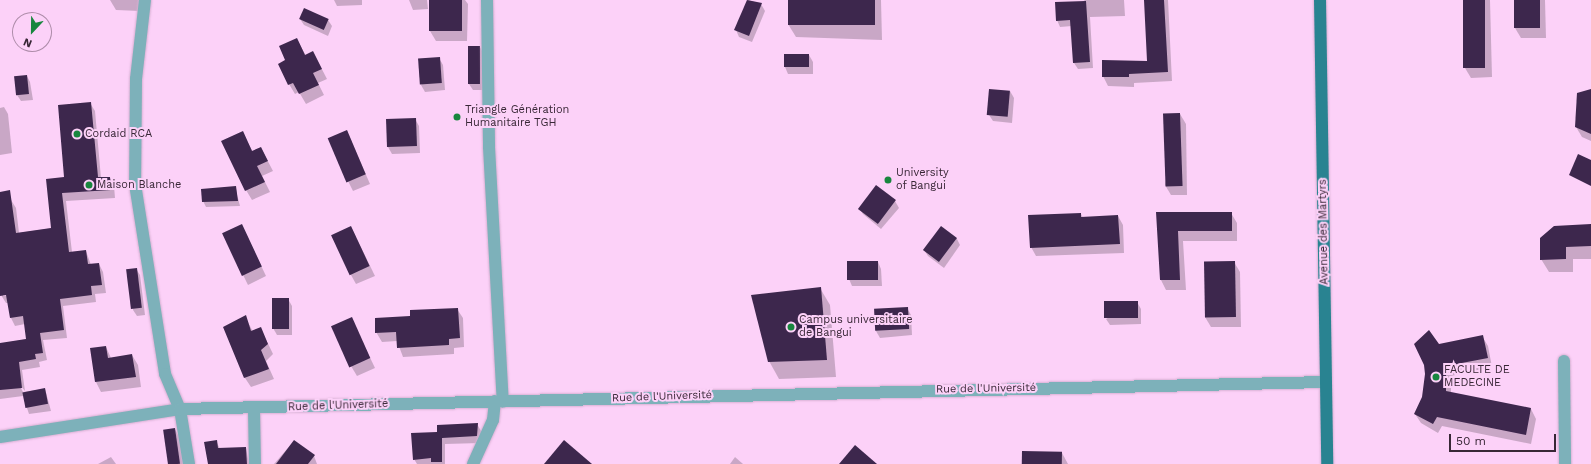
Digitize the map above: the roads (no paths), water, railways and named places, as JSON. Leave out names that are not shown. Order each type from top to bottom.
[{"type":"main road","name":"Avenue des Martyrs","points":[[1320,0],[1327,464]]},
{"type":"street","points":[[146,0],[136,79],[135,184],[165,374],[180,409],[189,464]]},
{"type":"street","points":[[473,464],[493,420],[499,402],[489,141],[487,0]]},
{"type":"street","points":[[1564,361],[1564,464]]},
{"type":"street","name":"Rue de l'Université","points":[[0,436],[180,409],[254,409],[1326,382]]},
{"type":"street","points":[[254,409],[255,464]]},
{"type":"place","name":"Triangle Génération Humanitaire TGH","points":[[457,117]]},
{"type":"place","name":"Cordaid RCA","points":[[77,134]]},
{"type":"place","name":"University of Bangui","points":[[888,180]]},
{"type":"place","name":"Maison Blanche","points":[[89,185]]},
{"type":"place","name":"Campus universitaire de Bangui","points":[[791,327]]},
{"type":"place","name":"FACULTE DE MEDECINE","points":[[1436,377]]}]
